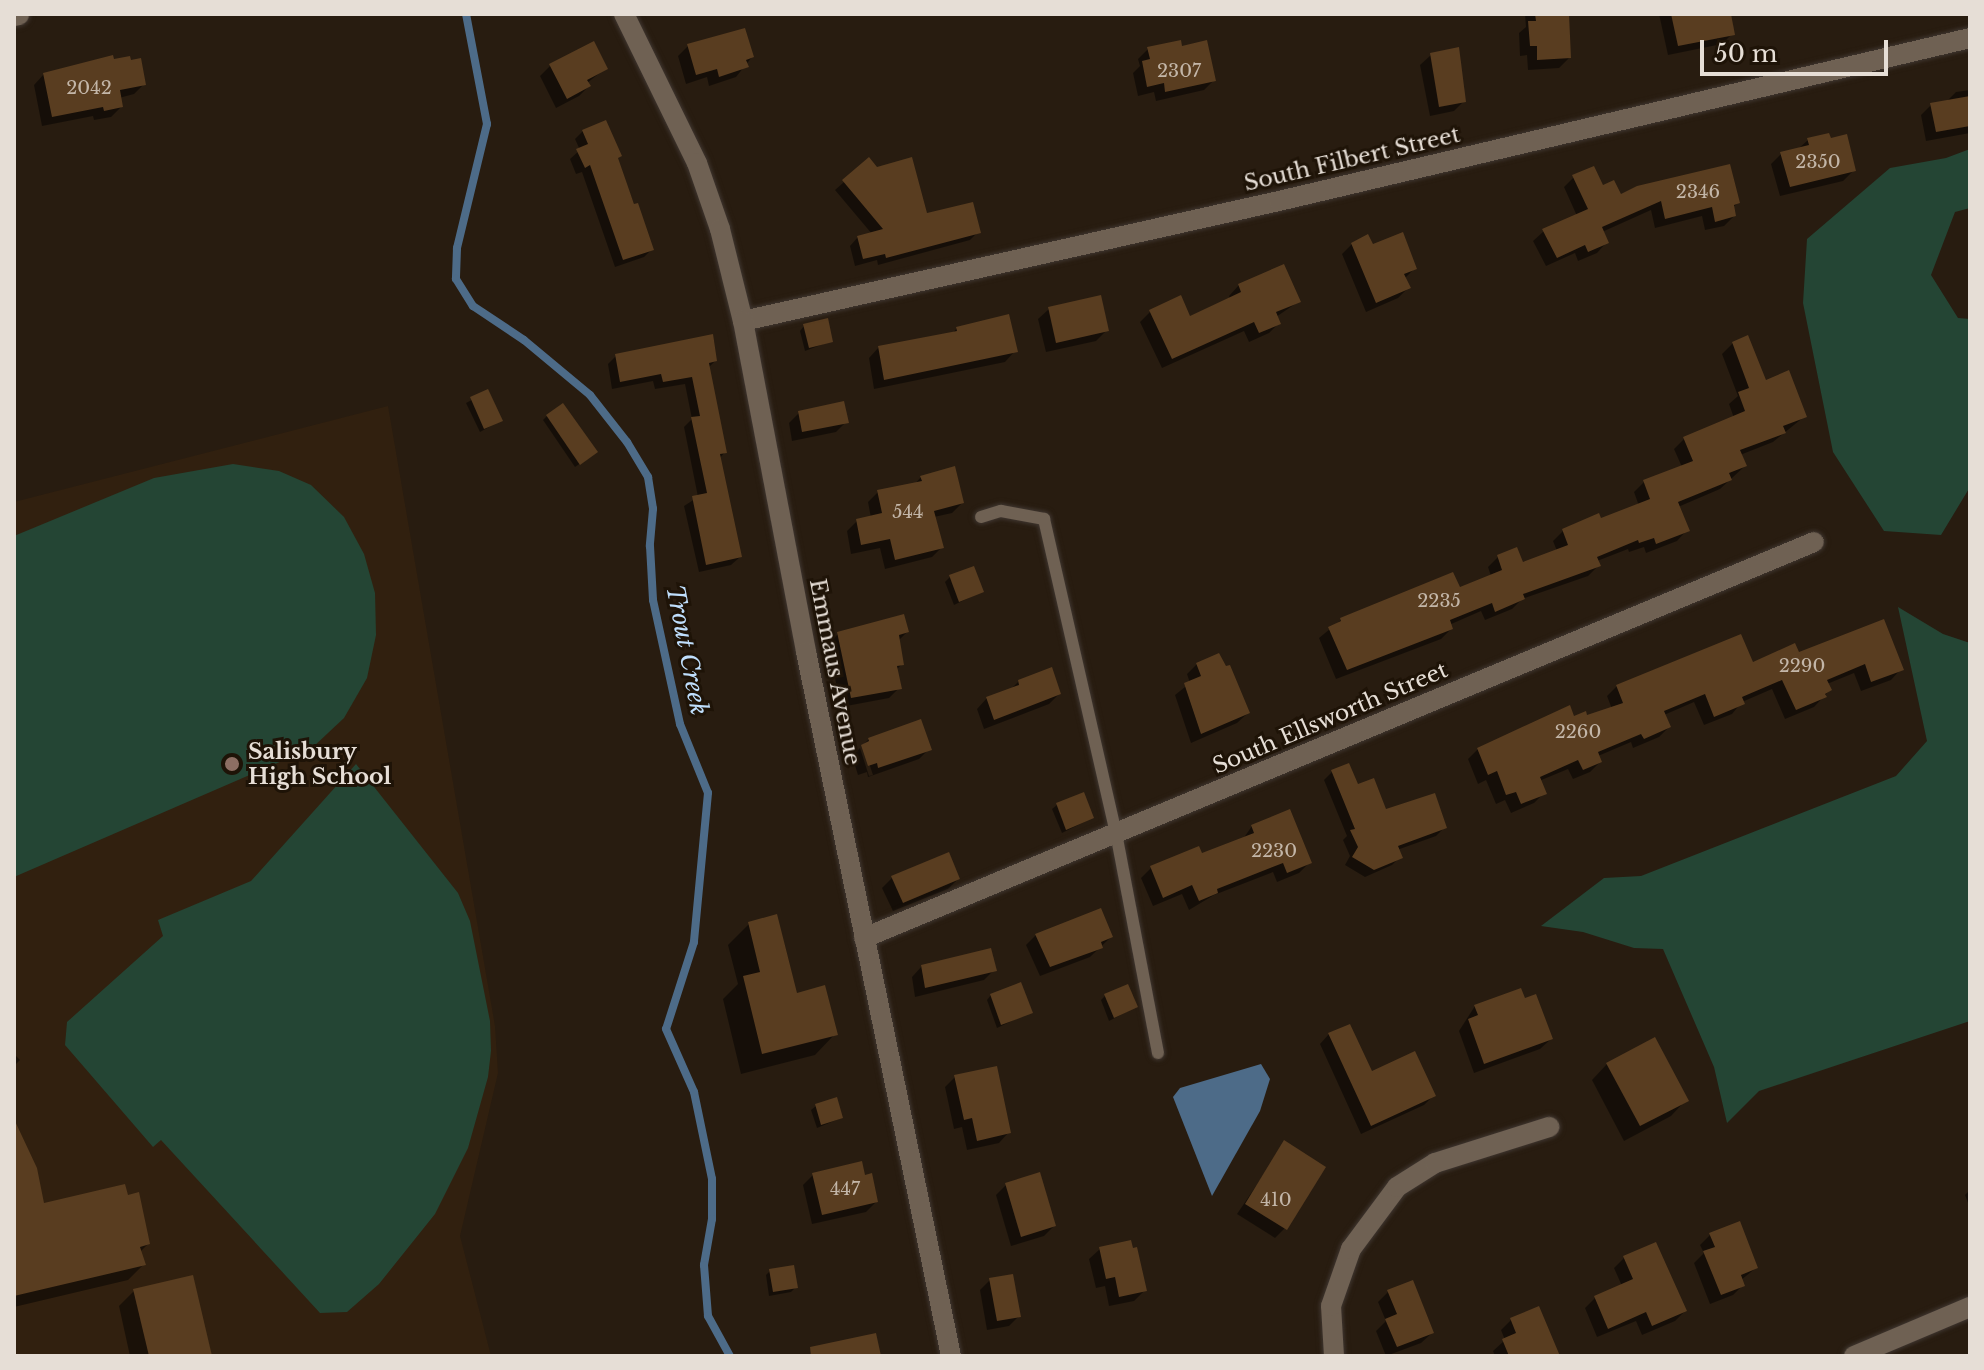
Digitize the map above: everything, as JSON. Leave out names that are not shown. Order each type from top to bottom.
[{"type":"street","name":"Emmaus Avenue","points":[[624,14],[697,163],[720,229],[743,321],[864,938],[951,1356]]},
{"type":"street","name":"South Filbert Street","points":[[743,321],[1279,201],[1970,38]]},
{"type":"street","name":"South Ellsworth Street","points":[[864,938],[1814,542]]},
{"type":"street","points":[[1334,1356],[1331,1306],[1351,1249],[1397,1187],[1435,1163],[1549,1127]]},
{"type":"street","points":[[1854,1356],[1970,1307]]},
{"type":"lane","points":[[981,517],[1001,511],[1044,519],[1116,833],[1158,1053]]},
{"type":"shaded area","name":"Salisbury High School","points":[[388,406],[495,1026],[498,1073],[460,1236],[491,1356],[14,1356],[14,502]]},
{"type":"green space","points":[[1970,149],[1970,208],[1955,212],[1931,275],[1958,318],[1970,319],[1970,487],[1941,535],[1884,531],[1833,452],[1803,303],[1807,239],[1890,168],[1946,158]]},
{"type":"green space","points":[[233,464],[279,471],[311,485],[344,517],[364,554],[375,593],[376,635],[367,678],[344,718],[312,748],[14,877],[14,536],[154,478]]},
{"type":"green space","points":[[1898,607],[1943,634],[1970,643],[1970,1021],[1759,1091],[1727,1123],[1714,1067],[1663,949],[1634,948],[1583,932],[1541,926],[1604,878],[1641,876],[1896,776],[1927,741]]},
{"type":"green space","points":[[356,764],[458,893],[470,921],[490,1021],[491,1051],[488,1077],[468,1148],[435,1214],[379,1284],[347,1312],[320,1313],[161,1140],[153,1147],[65,1045],[67,1022],[163,936],[158,920],[251,881]]},
{"type":"water","points":[[1261,1064],[1270,1079],[1260,1111],[1212,1196],[1173,1097],[1180,1088]]},
{"type":"building","points":[[1535,14],[1569,14],[1571,58],[1537,60],[1537,46],[1530,46],[1528,21],[1536,21]]},
{"type":"building","points":[[1671,14],[1731,14],[1735,35],[1678,46]]},
{"type":"building","points":[[745,28],[754,57],[746,60],[749,67],[719,77],[717,69],[696,75],[687,44]]},
{"type":"building","points":[[1181,40],[1182,46],[1207,40],[1216,81],[1165,92],[1164,83],[1147,87],[1142,61],[1150,59],[1147,47]]},
{"type":"building","points":[[594,41],[608,69],[587,80],[591,86],[567,99],[549,64]]},
{"type":"building","points":[[1459,47],[1466,102],[1439,107],[1430,53]]},
{"type":"building","points":[[113,55],[114,59],[130,56],[131,60],[141,58],[146,85],[120,90],[123,107],[104,111],[103,107],[52,117],[43,73]]},
{"type":"building","points":[[1970,96],[1970,126],[1936,132],[1930,103]]},
{"type":"building","points":[[606,120],[622,156],[618,158],[634,204],[638,203],[654,250],[623,260],[590,165],[585,168],[576,149],[588,144],[582,130]]},
{"type":"building","points":[[1829,133],[1831,138],[1847,134],[1856,171],[1790,187],[1780,152],[1809,145],[1807,138]]},
{"type":"building","points":[[869,157],[877,167],[912,157],[927,213],[973,202],[981,233],[886,258],[885,254],[863,259],[857,236],[883,229],[842,180]]},
{"type":"building","points":[[1730,164],[1740,203],[1734,205],[1736,216],[1715,222],[1712,207],[1665,219],[1661,201],[1602,227],[1609,243],[1588,252],[1585,245],[1557,258],[1542,229],[1588,209],[1572,175],[1594,166],[1603,185],[1614,180],[1621,194],[1637,186]]},
{"type":"building","points":[[1403,232],[1417,269],[1404,274],[1411,288],[1376,303],[1351,243],[1368,234],[1373,244]]},
{"type":"building","points":[[1284,264],[1301,302],[1276,312],[1281,324],[1259,333],[1254,322],[1172,359],[1149,310],[1181,295],[1190,316],[1241,292],[1238,284]]},
{"type":"building","points":[[1101,295],[1109,331],[1056,343],[1048,307]]},
{"type":"building","points":[[1009,314],[1018,352],[884,380],[878,346],[957,331],[956,327]]},
{"type":"building","points":[[828,318],[833,342],[809,348],[803,324]]},
{"type":"building","points":[[713,334],[717,361],[709,363],[727,453],[720,454],[742,557],[706,565],[692,496],[707,493],[691,417],[700,416],[692,377],[663,382],[661,374],[620,382],[615,354]]},
{"type":"building","points":[[1748,335],[1766,380],[1789,370],[1807,417],[1783,426],[1786,433],[1740,450],[1747,466],[1729,473],[1732,480],[1678,502],[1690,531],[1656,544],[1654,538],[1639,543],[1638,540],[1597,557],[1601,566],[1523,594],[1525,599],[1495,612],[1492,603],[1450,620],[1453,629],[1347,670],[1328,627],[1341,621],[1340,618],[1453,572],[1460,587],[1502,570],[1497,555],[1517,547],[1523,562],[1568,545],[1562,529],[1599,513],[1601,518],[1650,499],[1643,480],[1693,461],[1683,437],[1745,411],[1738,392],[1749,388],[1732,342]]},
{"type":"building","points":[[488,389],[503,421],[484,429],[470,397]]},
{"type":"building","points":[[844,401],[849,423],[802,432],[798,411]]},
{"type":"building","points":[[563,403],[598,452],[580,465],[546,415]]},
{"type":"building","points":[[955,466],[964,503],[934,511],[944,548],[895,560],[890,539],[861,545],[856,519],[882,513],[877,490],[922,481],[920,476]]},
{"type":"building","points":[[974,566],[984,592],[959,602],[949,575]]},
{"type":"building","points":[[904,614],[909,632],[899,635],[904,665],[897,666],[902,689],[851,698],[837,632]]},
{"type":"building","points":[[1884,619],[1904,670],[1871,682],[1865,664],[1827,680],[1832,690],[1825,694],[1827,697],[1796,710],[1782,680],[1742,697],[1745,704],[1714,717],[1705,694],[1664,711],[1671,727],[1644,739],[1641,734],[1598,752],[1602,762],[1583,770],[1578,760],[1540,777],[1547,794],[1521,804],[1516,792],[1506,795],[1497,771],[1488,775],[1477,748],[1570,705],[1574,716],[1623,703],[1616,685],[1741,634],[1753,662],[1795,643],[1799,652]]},
{"type":"building","points":[[1219,653],[1226,666],[1230,665],[1250,713],[1201,734],[1184,683],[1201,676],[1196,663]]},
{"type":"building","points":[[1052,667],[1061,694],[994,720],[986,697],[1019,685],[1018,680]]},
{"type":"building","points":[[921,719],[932,750],[878,768],[877,763],[868,766],[861,745],[869,741],[868,738]]},
{"type":"building","points":[[1349,763],[1358,784],[1374,778],[1386,809],[1435,793],[1447,828],[1398,846],[1403,858],[1374,870],[1352,857],[1358,847],[1350,830],[1355,829],[1331,770]]},
{"type":"building","points":[[1084,792],[1094,818],[1066,830],[1056,803]]},
{"type":"building","points":[[1290,809],[1312,863],[1287,873],[1283,863],[1217,889],[1218,893],[1199,901],[1192,885],[1163,898],[1150,866],[1199,846],[1202,853],[1254,833],[1251,825]]},
{"type":"building","points":[[949,852],[960,879],[903,903],[891,876]]},
{"type":"building","points":[[1101,908],[1113,937],[1101,942],[1103,948],[1050,967],[1035,934]]},
{"type":"building","points":[[777,914],[797,993],[825,985],[838,1035],[762,1054],[743,976],[760,972],[748,922]]},
{"type":"building","points":[[991,948],[997,971],[925,988],[921,965]]},
{"type":"building","points":[[1021,982],[1033,1013],[1001,1025],[990,994]]},
{"type":"building","points":[[1128,984],[1138,1007],[1114,1018],[1104,994]]},
{"type":"building","points":[[1521,988],[1525,998],[1536,994],[1553,1039],[1484,1064],[1468,1019],[1478,1015],[1474,1005]]},
{"type":"building","points":[[1350,1024],[1372,1071],[1415,1051],[1436,1096],[1371,1126],[1328,1033]]},
{"type":"building","points":[[1655,1037],[1689,1101],[1640,1126],[1606,1063]]},
{"type":"building","points":[[997,1066],[1011,1133],[977,1141],[972,1118],[964,1120],[954,1075]]},
{"type":"building","points":[[837,1097],[843,1118],[821,1125],[815,1104]]},
{"type":"building","points":[[14,1119],[37,1168],[44,1203],[125,1184],[128,1195],[139,1192],[150,1244],[140,1247],[146,1265],[14,1296]]},
{"type":"building","points":[[1284,1140],[1326,1167],[1287,1230],[1245,1204]]},
{"type":"building","points":[[862,1161],[865,1175],[872,1173],[878,1202],[822,1215],[812,1173]]},
{"type":"building","points":[[1040,1172],[1056,1226],[1021,1237],[1005,1183]]},
{"type":"building","points":[[1740,1221],[1758,1268],[1741,1275],[1745,1286],[1721,1295],[1703,1251],[1715,1247],[1709,1233]]},
{"type":"building","points":[[1131,1240],[1133,1248],[1137,1247],[1147,1291],[1119,1297],[1115,1277],[1106,1279],[1099,1247]]},
{"type":"building","points":[[1656,1242],[1687,1311],[1652,1326],[1646,1312],[1608,1329],[1594,1296],[1633,1279],[1623,1256]]},
{"type":"building","points":[[794,1265],[798,1288],[773,1292],[769,1269]]},
{"type":"building","points":[[1013,1274],[1021,1317],[997,1321],[989,1278]]},
{"type":"building","points":[[193,1275],[212,1356],[149,1356],[133,1289]]},
{"type":"building","points":[[1413,1280],[1434,1333],[1397,1347],[1385,1319],[1397,1314],[1387,1290]]},
{"type":"building","points":[[1539,1306],[1560,1356],[1509,1356],[1502,1339],[1516,1333],[1510,1318]]},
{"type":"building","points":[[876,1333],[881,1356],[811,1356],[810,1347]]},
{"type":"waterway","name":"Trout Creek","points":[[466,14],[487,124],[457,248],[456,279],[473,306],[524,340],[590,395],[627,442],[648,477],[653,509],[650,546],[653,600],[680,724],[708,793],[694,942],[666,1029],[694,1092],[712,1179],[712,1219],[704,1265],[708,1316],[730,1356]]},
{"type":"place","name":"Salisbury High School","points":[[232,764]]}]
